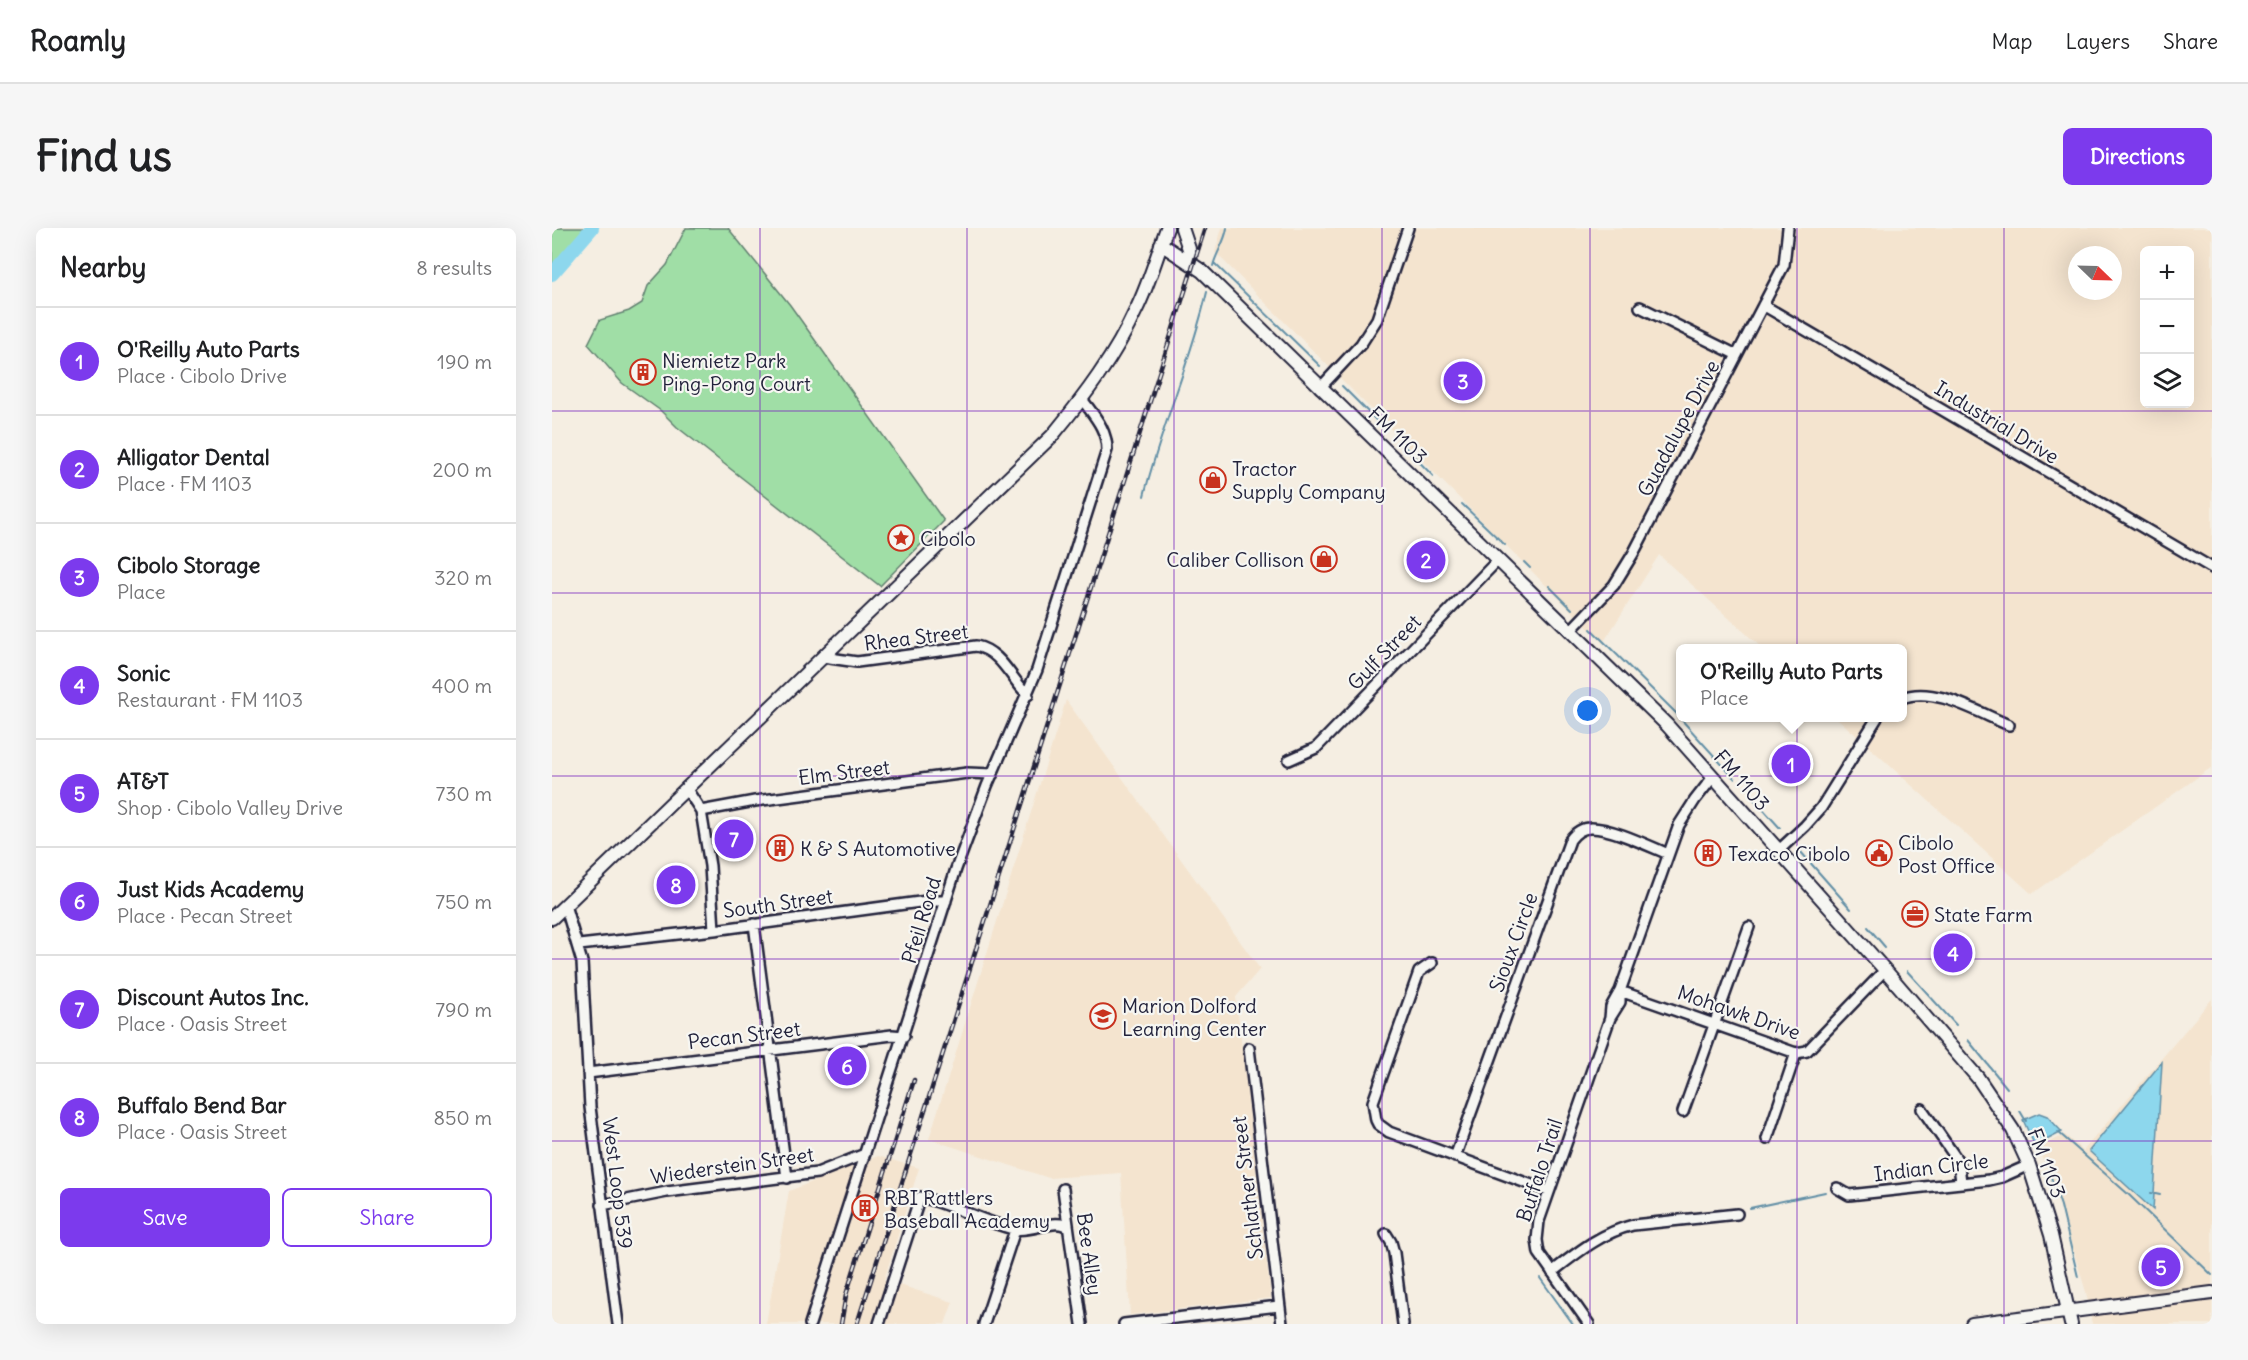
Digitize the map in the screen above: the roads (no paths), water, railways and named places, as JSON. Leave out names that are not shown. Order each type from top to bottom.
[{"type":"main road","points":[[552,918],[1045,443],[1099,377],[1127,328],[1145,289],[1167,228]]},
{"type":"main road","points":[[1182,228],[1191,262]]},
{"type":"main road","name":"FM 1103","points":[[1161,244],[1191,262],[1668,727],[1978,1078],[2008,1121],[2029,1165],[2052,1235],[2070,1318]]},
{"type":"main road","points":[[1972,1324],[2070,1318],[2212,1293]]},
{"type":"street","points":[[1320,388],[1361,344],[1377,320],[1408,228]]},
{"type":"street","name":"Guadalupe Drive","points":[[1571,630],[1606,594],[1624,569],[1785,265],[1788,228]]},
{"type":"street","name":"Industrial Drive","points":[[1763,305],[2212,568]]},
{"type":"street","points":[[1640,307],[1737,355]]},
{"type":"street","name":"Pfeil Road","points":[[810,1324],[967,839],[1028,695],[1107,450],[1107,438],[1102,427],[1082,399]]},
{"type":"street","name":"Gulf Street","points":[[1289,760],[1316,748],[1498,560]]},
{"type":"street","name":"Rhea Street","points":[[823,657],[857,662],[976,646],[985,648],[1000,660],[1028,695]]},
{"type":"street","points":[[1907,696],[1926,694],[1941,697],[2009,725]]},
{"type":"street","points":[[1778,851],[1806,826],[1821,808],[1874,722]]},
{"type":"street","name":"Elm Street","points":[[701,811],[755,801],[967,773],[993,774]]},
{"type":"street","name":"Buffalo Trail","points":[[1589,1324],[1539,1253],[1537,1240],[1540,1212],[1611,1018],[1611,1007],[1620,991],[1668,854],[1684,814],[1713,777]]},
{"type":"street","points":[[686,788],[701,811],[710,866],[714,930]]},
{"type":"street","name":"Sioux Circle","points":[[1455,1157],[1570,840],[1582,829],[1591,828],[1607,831],[1668,854]]},
{"type":"street","name":"South Street","points":[[579,945],[714,930],[927,901],[946,901]]},
{"type":"street","name":"West Loop 539","points":[[565,905],[579,945],[582,962],[588,1073],[618,1324]]},
{"type":"street","points":[[754,924],[787,1178]]},
{"type":"street","points":[[1683,1112],[1749,927]]},
{"type":"street","points":[[1432,963],[1419,972],[1373,1108],[1378,1124],[1389,1132],[1548,1191]]},
{"type":"street","name":"Mohawk Drive","points":[[1620,991],[1796,1053],[1807,1051],[1885,970]]},
{"type":"street","name":"Pecan Street","points":[[588,1073],[892,1035],[904,1036]]},
{"type":"street","name":"Schlather Street","points":[[1249,1048],[1282,1324]]},
{"type":"street","points":[[1767,1139],[1796,1053]]},
{"type":"street","points":[[1922,1109],[1956,1158],[1961,1182]]},
{"type":"street","name":"Wiederstein Street","points":[[603,1205],[667,1192],[817,1173],[866,1154]]},
{"type":"street","name":"Indian Circle","points":[[1837,1188],[1850,1195],[1961,1182],[2002,1177],[2029,1165]]},
{"type":"street","name":"Bee Alley","points":[[1063,1190],[1082,1324]]},
{"type":"street","points":[[879,1324],[920,1197],[1015,1230],[1040,1228],[1059,1223],[1065,1224],[1068,1228]]},
{"type":"street","points":[[1552,1272],[1596,1239],[1616,1229],[1633,1225],[1737,1214]]},
{"type":"street","points":[[984,1324],[1015,1230]]},
{"type":"street","points":[[1386,1234],[1394,1253],[1403,1324]]},
{"type":"street","points":[[1125,1324],[1279,1306]]},
{"type":"water","points":[[2162,1062],[2153,1210],[2089,1151]]},
{"type":"water","points":[[2039,1113],[2047,1116],[2062,1132],[2035,1146],[2023,1120]]},
{"type":"waterway","points":[[552,274],[592,228]]},
{"type":"waterway","points":[[1213,266],[1227,228]]},
{"type":"waterway","points":[[1214,263],[1320,366]]},
{"type":"waterway","points":[[1144,496],[1207,292]]},
{"type":"waterway","points":[[1342,386],[1380,424]]},
{"type":"waterway","points":[[1400,442],[1433,476]]},
{"type":"waterway","points":[[1462,504],[1505,545]]},
{"type":"waterway","points":[[1524,562],[1530,568]]},
{"type":"waterway","points":[[1549,586],[1572,609]]},
{"type":"waterway","points":[[1591,629],[1676,713]]},
{"type":"waterway","points":[[1684,722],[1735,779]]},
{"type":"waterway","points":[[1752,797],[1780,828]]},
{"type":"waterway","points":[[1800,851],[1851,909]]},
{"type":"waterway","points":[[1868,927],[1885,947]]},
{"type":"waterway","points":[[1907,971],[1956,1025]]},
{"type":"waterway","points":[[1968,1040],[2007,1088]]},
{"type":"waterway","points":[[2020,1111],[2026,1121]]},
{"type":"waterway","points":[[2058,1132],[2128,1194],[2212,1275]]},
{"type":"waterway","points":[[2051,1177],[2061,1206],[2078,1277]]},
{"type":"waterway","points":[[1750,1208],[1825,1192]]},
{"type":"waterway","points":[[2151,1193],[2160,1195]]},
{"type":"waterway","points":[[1540,1278],[1573,1324]]},
{"type":"railway","points":[[857,1324],[1205,228]]},
{"type":"railway","points":[[841,1324],[846,1295],[914,1080]]},
{"type":"place","name":"Niemietz Park Ping-Pong Court","points":[[643,372]]},
{"type":"place","name":"Cibolo Storage","points":[[1463,381]]},
{"type":"place","name":"Tractor Supply Company","points":[[1213,480]]},
{"type":"place","name":"Cibolo","points":[[901,538]]},
{"type":"place","name":"Caliber Collison","points":[[1324,559]]},
{"type":"place","name":"Alligator Dental","points":[[1426,560]]},
{"type":"place","name":"O'Reilly Auto Parts","points":[[1791,764]]},
{"type":"place","name":"Discount Autos Inc.","points":[[734,839]]},
{"type":"place","name":"K & S Automotive","points":[[780,848]]},
{"type":"place","name":"Texaco Cibolo","points":[[1708,853]]},
{"type":"place","name":"Cibolo Post Office","points":[[1879,853]]},
{"type":"place","name":"Buffalo Bend Bar","points":[[676,885]]},
{"type":"place","name":"State Farm","points":[[1915,914]]},
{"type":"place","name":"Sonic","points":[[1953,953]]},
{"type":"place","name":"Marion Dolford Learning Center","points":[[1103,1016]]},
{"type":"place","name":"Just Kids Academy","points":[[847,1066]]},
{"type":"place","name":"RBI Rattlers Baseball Academy","points":[[865,1208]]},
{"type":"place","name":"AT&T","points":[[2161,1267]]}]
